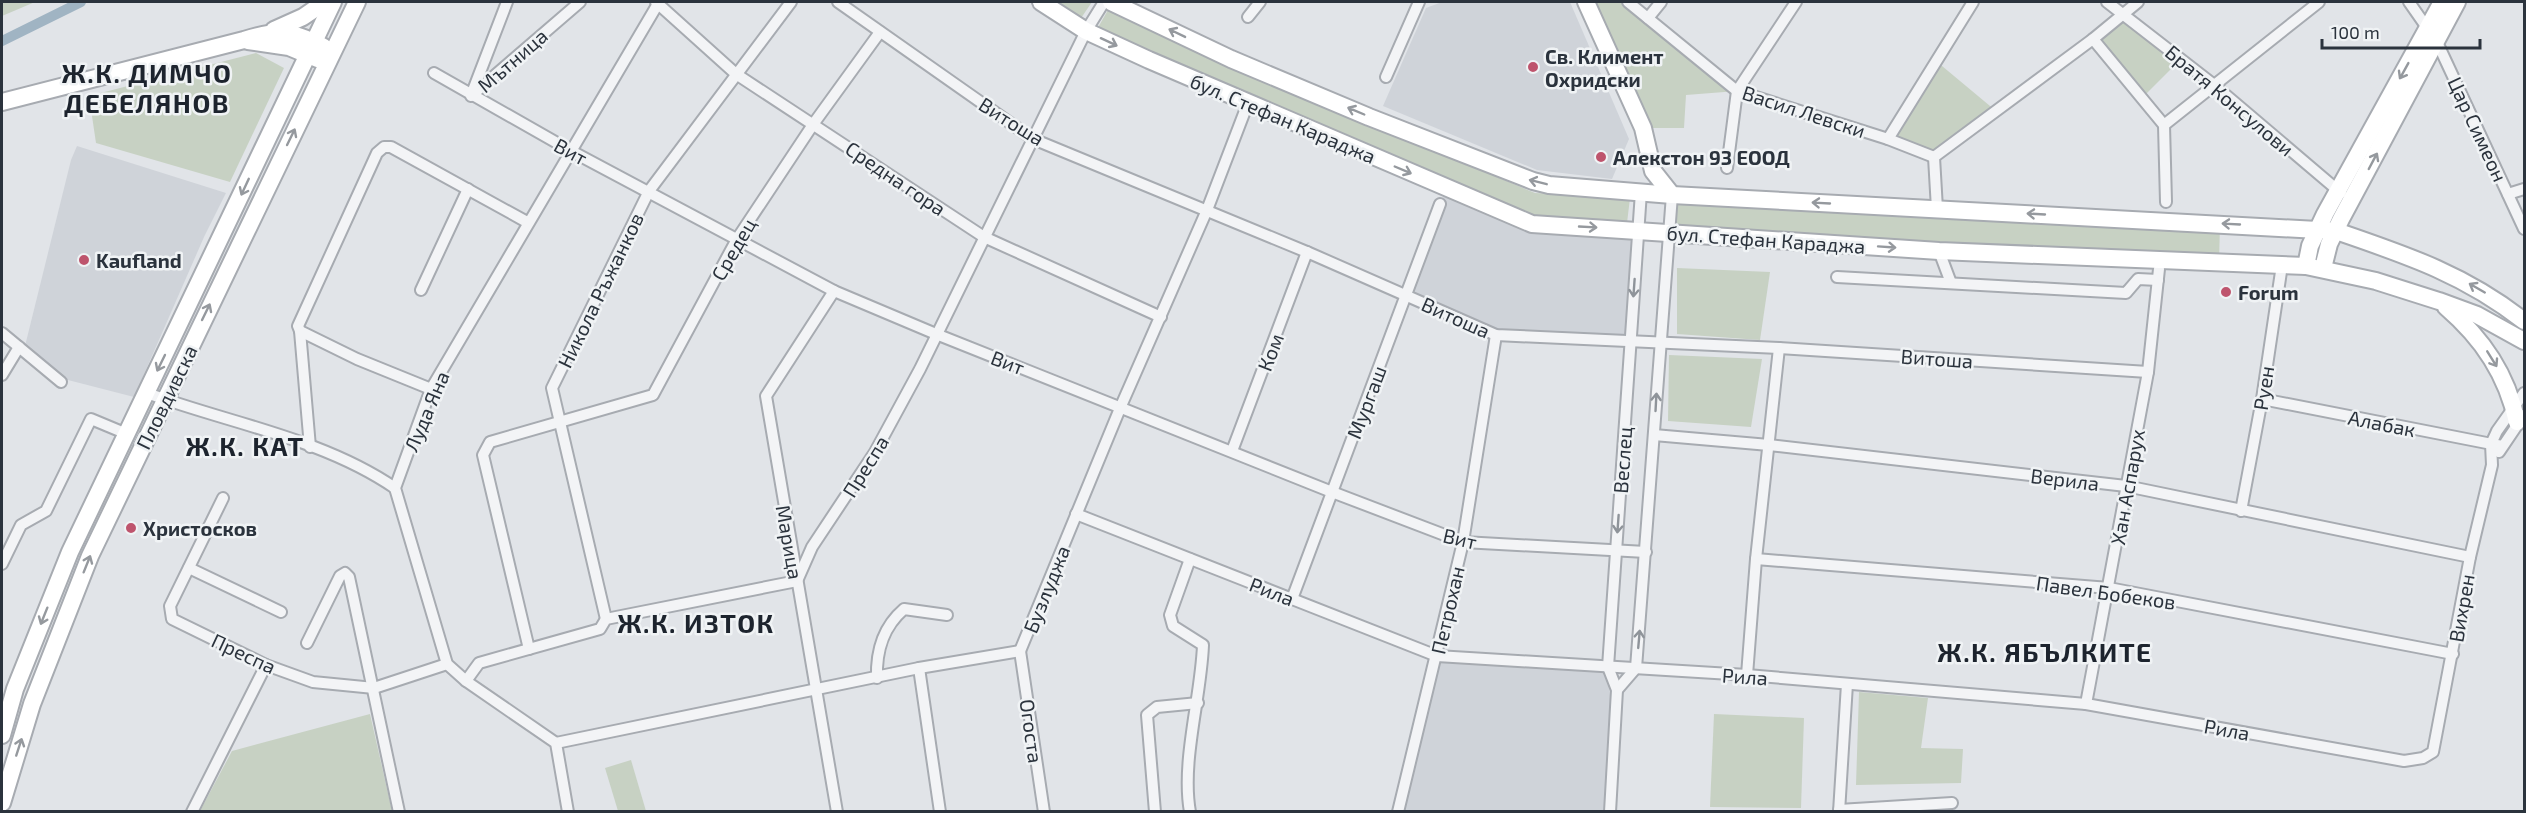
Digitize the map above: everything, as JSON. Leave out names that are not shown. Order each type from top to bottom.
[{"type":"street","points":[[2,102],[244,40],[303,17],[326,2]]},
{"type":"street","name":"Пловдивска","points":[[2,735],[15,689],[69,552],[333,2]]},
{"type":"street","name":"Пловдивска","points":[[3,792],[32,704],[90,556],[357,2]]},
{"type":"street","points":[[471,96],[507,2]]},
{"type":"street","name":"Мътница","points":[[471,96],[580,2]]},
{"type":"street","name":"Средна гора","points":[[657,2],[736,74],[814,123],[984,237],[1161,316]]},
{"type":"street","name":"Луда Яна","points":[[394,488],[431,389],[527,222],[573,152],[657,2]]},
{"type":"street","name":"Никола Ръжанков","points":[[606,620],[552,388],[649,191],[791,2]]},
{"type":"street","name":"Витоша","points":[[838,2],[1033,139],[1307,252],[1496,335],[1659,341],[2148,372]]},
{"type":"street","name":"бул. Стефан Караджа","points":[[1041,2],[1086,31],[1532,224],[1638,229],[1939,251],[2315,267],[2376,281],[2439,301],[2477,315],[2524,341]]},
{"type":"street","name":"Преспа","points":[[797,581],[812,547],[875,452],[1086,31],[1104,2]]},
{"type":"street","name":"бул. Стефан Караджа","points":[[1111,2],[1231,59],[1533,181],[1672,195],[2336,231],[2433,265],[2479,289],[2524,321]]},
{"type":"street","points":[[1248,17],[1260,2]]},
{"type":"street","points":[[1386,77],[1419,2]]},
{"type":"street","points":[[1586,2],[1642,128],[1653,171],[1672,195]]},
{"type":"street","name":"Васил Левски","points":[[1629,2],[1737,91],[1888,139],[1934,157]]},
{"type":"street","points":[[1648,18],[1661,2]]},
{"type":"street","points":[[1727,168],[1737,91],[1796,2]]},
{"type":"street","points":[[1888,139],[1973,2]]},
{"type":"street","name":"Братя Консулови","points":[[2107,2],[2214,85],[2345,195]]},
{"type":"street","points":[[1937,209],[1934,157],[2093,39],[2138,2]]},
{"type":"street","points":[[2164,125],[2319,2]]},
{"type":"street","name":"Цар Симеон","points":[[2409,2],[2433,35],[2524,229]]},
{"type":"street","points":[[2433,35],[2442,2]]},
{"type":"street","points":[[2315,267],[2310,246],[2318,229],[2345,195],[2433,35],[2457,2]]},
{"type":"street","points":[[272,31],[294,33],[311,48],[329,57]]},
{"type":"street","name":"Средец","points":[[529,649],[483,455],[490,442],[559,420],[653,395],[737,239],[814,123],[880,32]]},
{"type":"street","points":[[2093,39],[2164,125],[2166,202]]},
{"type":"street","points":[[244,40],[311,48]]},
{"type":"street","name":"Вит","points":[[435,73],[471,96],[573,152],[834,291],[1332,492],[1462,542],[1646,552]]},
{"type":"street","name":"Бузлуджа","points":[[556,743],[818,691],[919,668],[1020,651],[1121,406],[1207,210],[1248,103]]},
{"type":"street","points":[[310,447],[298,326],[377,153],[384,147],[391,147],[527,222]]},
{"type":"street","points":[[1641,192],[1653,171]]},
{"type":"street","points":[[421,290],[468,189]]},
{"type":"street","points":[[2508,194],[2524,189]]},
{"type":"street","name":"Веслец","points":[[1610,812],[1617,690],[1608,667],[1641,192]]},
{"type":"street","name":"Веслец","points":[[1636,668],[1646,552],[1659,341],[1672,195]]},
{"type":"street","points":[[2315,267],[2336,231],[2345,195]]},
{"type":"street","name":"Мургаш","points":[[1292,599],[1440,204]]},
{"type":"street","points":[[1837,277],[1951,283],[1939,251]]},
{"type":"street","name":"Ком","points":[[1232,451],[1307,252]]},
{"type":"street","name":"Руен","points":[[2241,511],[2262,399],[2282,265]]},
{"type":"street","name":"Хан Аспарух","points":[[1951,283],[2126,293],[2138,279],[2159,275],[2148,372],[2086,704]]},
{"type":"street","name":"Марица","points":[[834,291],[766,396],[837,812]]},
{"type":"street","points":[[2439,301],[2466,324],[2491,356],[2520,409]]},
{"type":"street","points":[[300,331],[357,359],[431,389]]},
{"type":"street","points":[[2,333],[61,382]]},
{"type":"street","name":"Петрохан","points":[[1398,812],[1437,656],[1462,542],[1496,335]]},
{"type":"street","points":[[2,375],[19,348]]},
{"type":"street","points":[[1747,675],[1756,559],[1779,348]]},
{"type":"street","points":[[147,393],[310,447],[374,474],[394,488],[447,664],[466,681],[556,743],[568,812]]},
{"type":"street","name":"Алабак","points":[[2262,399],[2497,445]]},
{"type":"street","points":[[2497,445],[2520,409]]},
{"type":"street","points":[[2497,445],[2520,409]]},
{"type":"street","points":[[2,564],[21,525],[46,511],[91,419],[127,434]]},
{"type":"street","name":"Верила","points":[[1654,435],[1769,445],[2126,486],[2470,557]]},
{"type":"street","name":"Вихрен","points":[[2433,752],[2470,557],[2497,445]]},
{"type":"street","name":"Преспа","points":[[223,498],[170,606],[172,619],[266,665],[313,682],[374,688],[447,664]]},
{"type":"street","name":"Рила","points":[[1076,514],[1437,656],[1747,675],[2086,704],[2404,761],[2423,758],[2433,752]]},
{"type":"street","points":[[1190,559],[1170,615],[1173,626],[1203,645],[1198,704],[1186,787],[1190,812]]},
{"type":"street","name":"Павел Бобеков","points":[[1756,559],[2109,588],[2453,654]]},
{"type":"street","points":[[189,568],[281,612]]},
{"type":"street","points":[[307,643],[340,576],[345,573],[350,577],[401,811]]},
{"type":"street","points":[[466,681],[479,663],[600,629],[606,620],[797,581]]},
{"type":"street","points":[[877,678],[876,657],[883,636],[894,617],[904,609],[947,615]]},
{"type":"street","name":"Огоста","points":[[1020,651],[1044,812]]},
{"type":"street","points":[[193,810],[266,665]]},
{"type":"street","points":[[919,668],[940,812]]},
{"type":"street","points":[[1617,690],[1636,668]]},
{"type":"street","points":[[1847,684],[1839,811],[1952,803]]},
{"type":"street","points":[[1155,812],[1147,715],[1157,707],[1198,704]]},
{"type":"shaded area","points":[[1442,2],[1570,2],[1629,139],[1612,179],[1537,170],[1383,106],[1426,8]]},
{"type":"shaded area","points":[[77,146],[226,193],[204,237],[134,397],[68,380],[25,346],[71,160]]},
{"type":"shaded area","points":[[1446,189],[1638,229],[1630,341],[1496,335],[1407,295]]},
{"type":"shaded area","points":[[1437,656],[1608,667],[1616,780],[1613,811],[1398,812]]},
{"type":"green space","points":[[2,2],[35,2],[2,16]]},
{"type":"green space","points":[[1049,2],[1092,2],[1079,21]]},
{"type":"green space","points":[[1586,2],[1628,2],[1737,91],[1686,95],[1684,128],[1643,128]]},
{"type":"green space","points":[[1108,10],[1211,57],[1535,193],[1630,198],[1627,223],[1530,216],[1096,31]]},
{"type":"green space","points":[[2123,14],[2181,59],[2142,98],[2093,39]]},
{"type":"green space","points":[[256,53],[284,68],[230,182],[96,143],[89,96]]},
{"type":"green space","points":[[1936,61],[1996,111],[1934,157],[1888,139]]},
{"type":"green space","points":[[1672,195],[2220,224],[2219,263],[1669,232]]},
{"type":"green space","points":[[1677,268],[1770,272],[1760,340],[1677,334]]},
{"type":"green space","points":[[1669,355],[1762,359],[1751,427],[1668,421]]},
{"type":"green space","points":[[1859,692],[1928,698],[1921,748],[1963,749],[1961,783],[1856,785]]},
{"type":"green space","points":[[370,714],[392,811],[200,811],[232,751]]},
{"type":"green space","points":[[1714,714],[1804,718],[1801,808],[1710,807]]},
{"type":"green space","points":[[631,760],[646,811],[618,811],[605,768]]},
{"type":"waterway","points":[[2,41],[81,2]]},
{"type":"place","name":"Св. Климент Охридски","points":[[1533,67]]},
{"type":"place","name":"Алекстон 93 ЕООД","points":[[1601,157]]},
{"type":"place","name":"Kaufland","points":[[84,260]]},
{"type":"place","name":"Forum","points":[[2226,292]]},
{"type":"place","name":"Христосков","points":[[131,528]]},
{"type":"district","name":"Ж.К. ДИМЧО ДЕБЕЛЯНОВ","points":[[147,87]]},
{"type":"district","name":"Ж.К. КАТ","points":[[245,445]]},
{"type":"district","name":"Ж.К. ИЗТОК","points":[[696,622]]},
{"type":"district","name":"Ж.К. ЯБЪЛКИТЕ","points":[[2045,651]]}]
